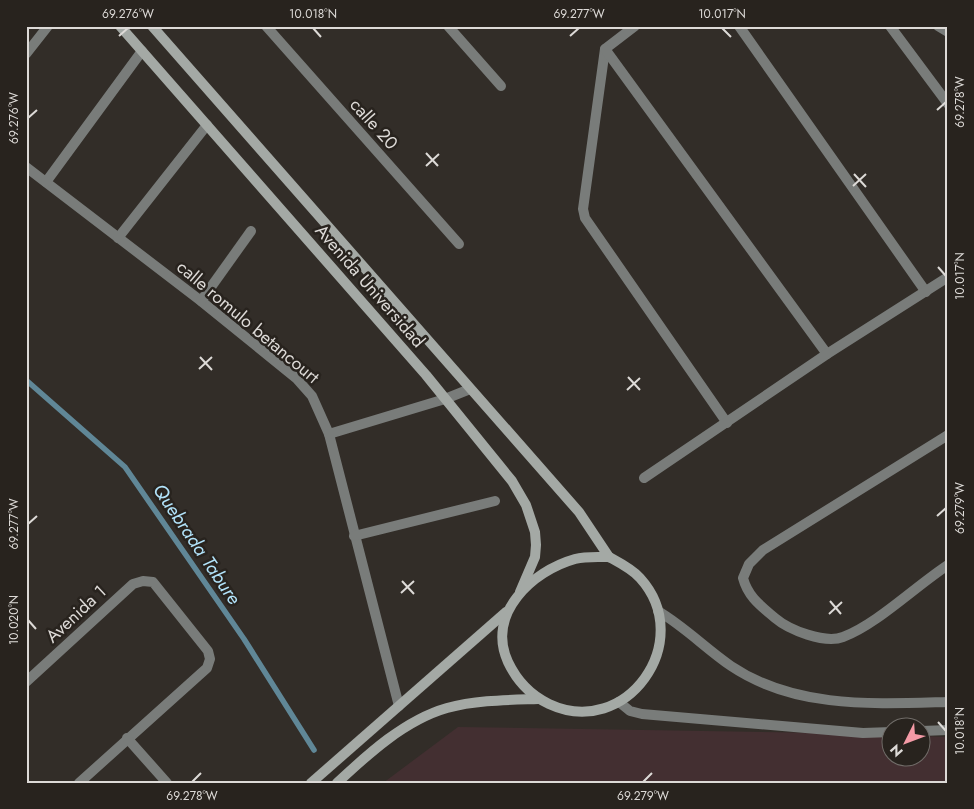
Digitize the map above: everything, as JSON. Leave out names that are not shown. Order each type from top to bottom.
[{"type":"street","points":[[26,54],[48,26]]},
{"type":"street","name":"Avenida Universidad","points":[[120,26],[445,399],[512,480],[526,505],[535,532],[536,545],[535,557],[520,592]]},
{"type":"street","name":"Avenida Universidad","points":[[152,26],[579,512],[609,557]]},
{"type":"street","name":"calle 20","points":[[266,26],[458,244]]},
{"type":"street","points":[[448,26],[501,86]]},
{"type":"street","points":[[634,26],[605,48],[583,209],[585,218],[727,423]]},
{"type":"street","points":[[739,26],[926,292]]},
{"type":"street","points":[[890,26],[948,104]]},
{"type":"street","points":[[938,26],[948,32]]},
{"type":"street","points":[[605,48],[827,354]]},
{"type":"street","points":[[46,182],[142,52]]},
{"type":"street","points":[[118,238],[207,125]]},
{"type":"street","name":"calle romulo betancourt","points":[[26,167],[201,301],[296,378],[312,396],[329,434],[399,706]]},
{"type":"street","points":[[201,301],[252,230]]},
{"type":"street","points":[[644,478],[827,354],[948,277]]},
{"type":"street","points":[[329,434],[445,399],[470,389]]},
{"type":"street","points":[[948,435],[763,550],[749,564],[743,578],[746,591],[785,627],[818,637],[842,638],[863,627],[948,565]]},
{"type":"street","points":[[354,536],[495,501]]},
{"type":"street","points":[[609,557],[626,566],[640,578],[651,593],[658,611],[661,628],[660,646],[646,678],[634,692],[619,702],[599,709],[578,711],[557,708],[538,698],[518,680],[505,656],[501,638],[503,622],[520,592],[547,572],[577,558],[609,557]]},
{"type":"street","name":"Avenida 1","points":[[26,682],[133,584],[143,580],[153,582],[208,651],[210,660],[207,668],[127,738]]},
{"type":"street","points":[[658,611],[680,624],[731,666],[767,686],[808,697],[853,703],[948,702]]},
{"type":"street","points":[[311,783],[507,612]]},
{"type":"street","points":[[337,783],[394,736],[423,718],[445,708],[467,704],[538,698]]},
{"type":"street","points":[[619,702],[630,711],[642,714],[863,733],[882,732]]},
{"type":"street","points":[[932,731],[948,730]]},
{"type":"street","points":[[80,783],[127,738],[167,783]]},
{"type":"shaded area","points":[[458,727],[882,734],[882,766],[932,766],[932,736],[948,737],[948,783],[383,783]]},
{"type":"waterway","name":"Quebrada Tabure","points":[[26,380],[125,467],[244,639],[314,750]]}]
